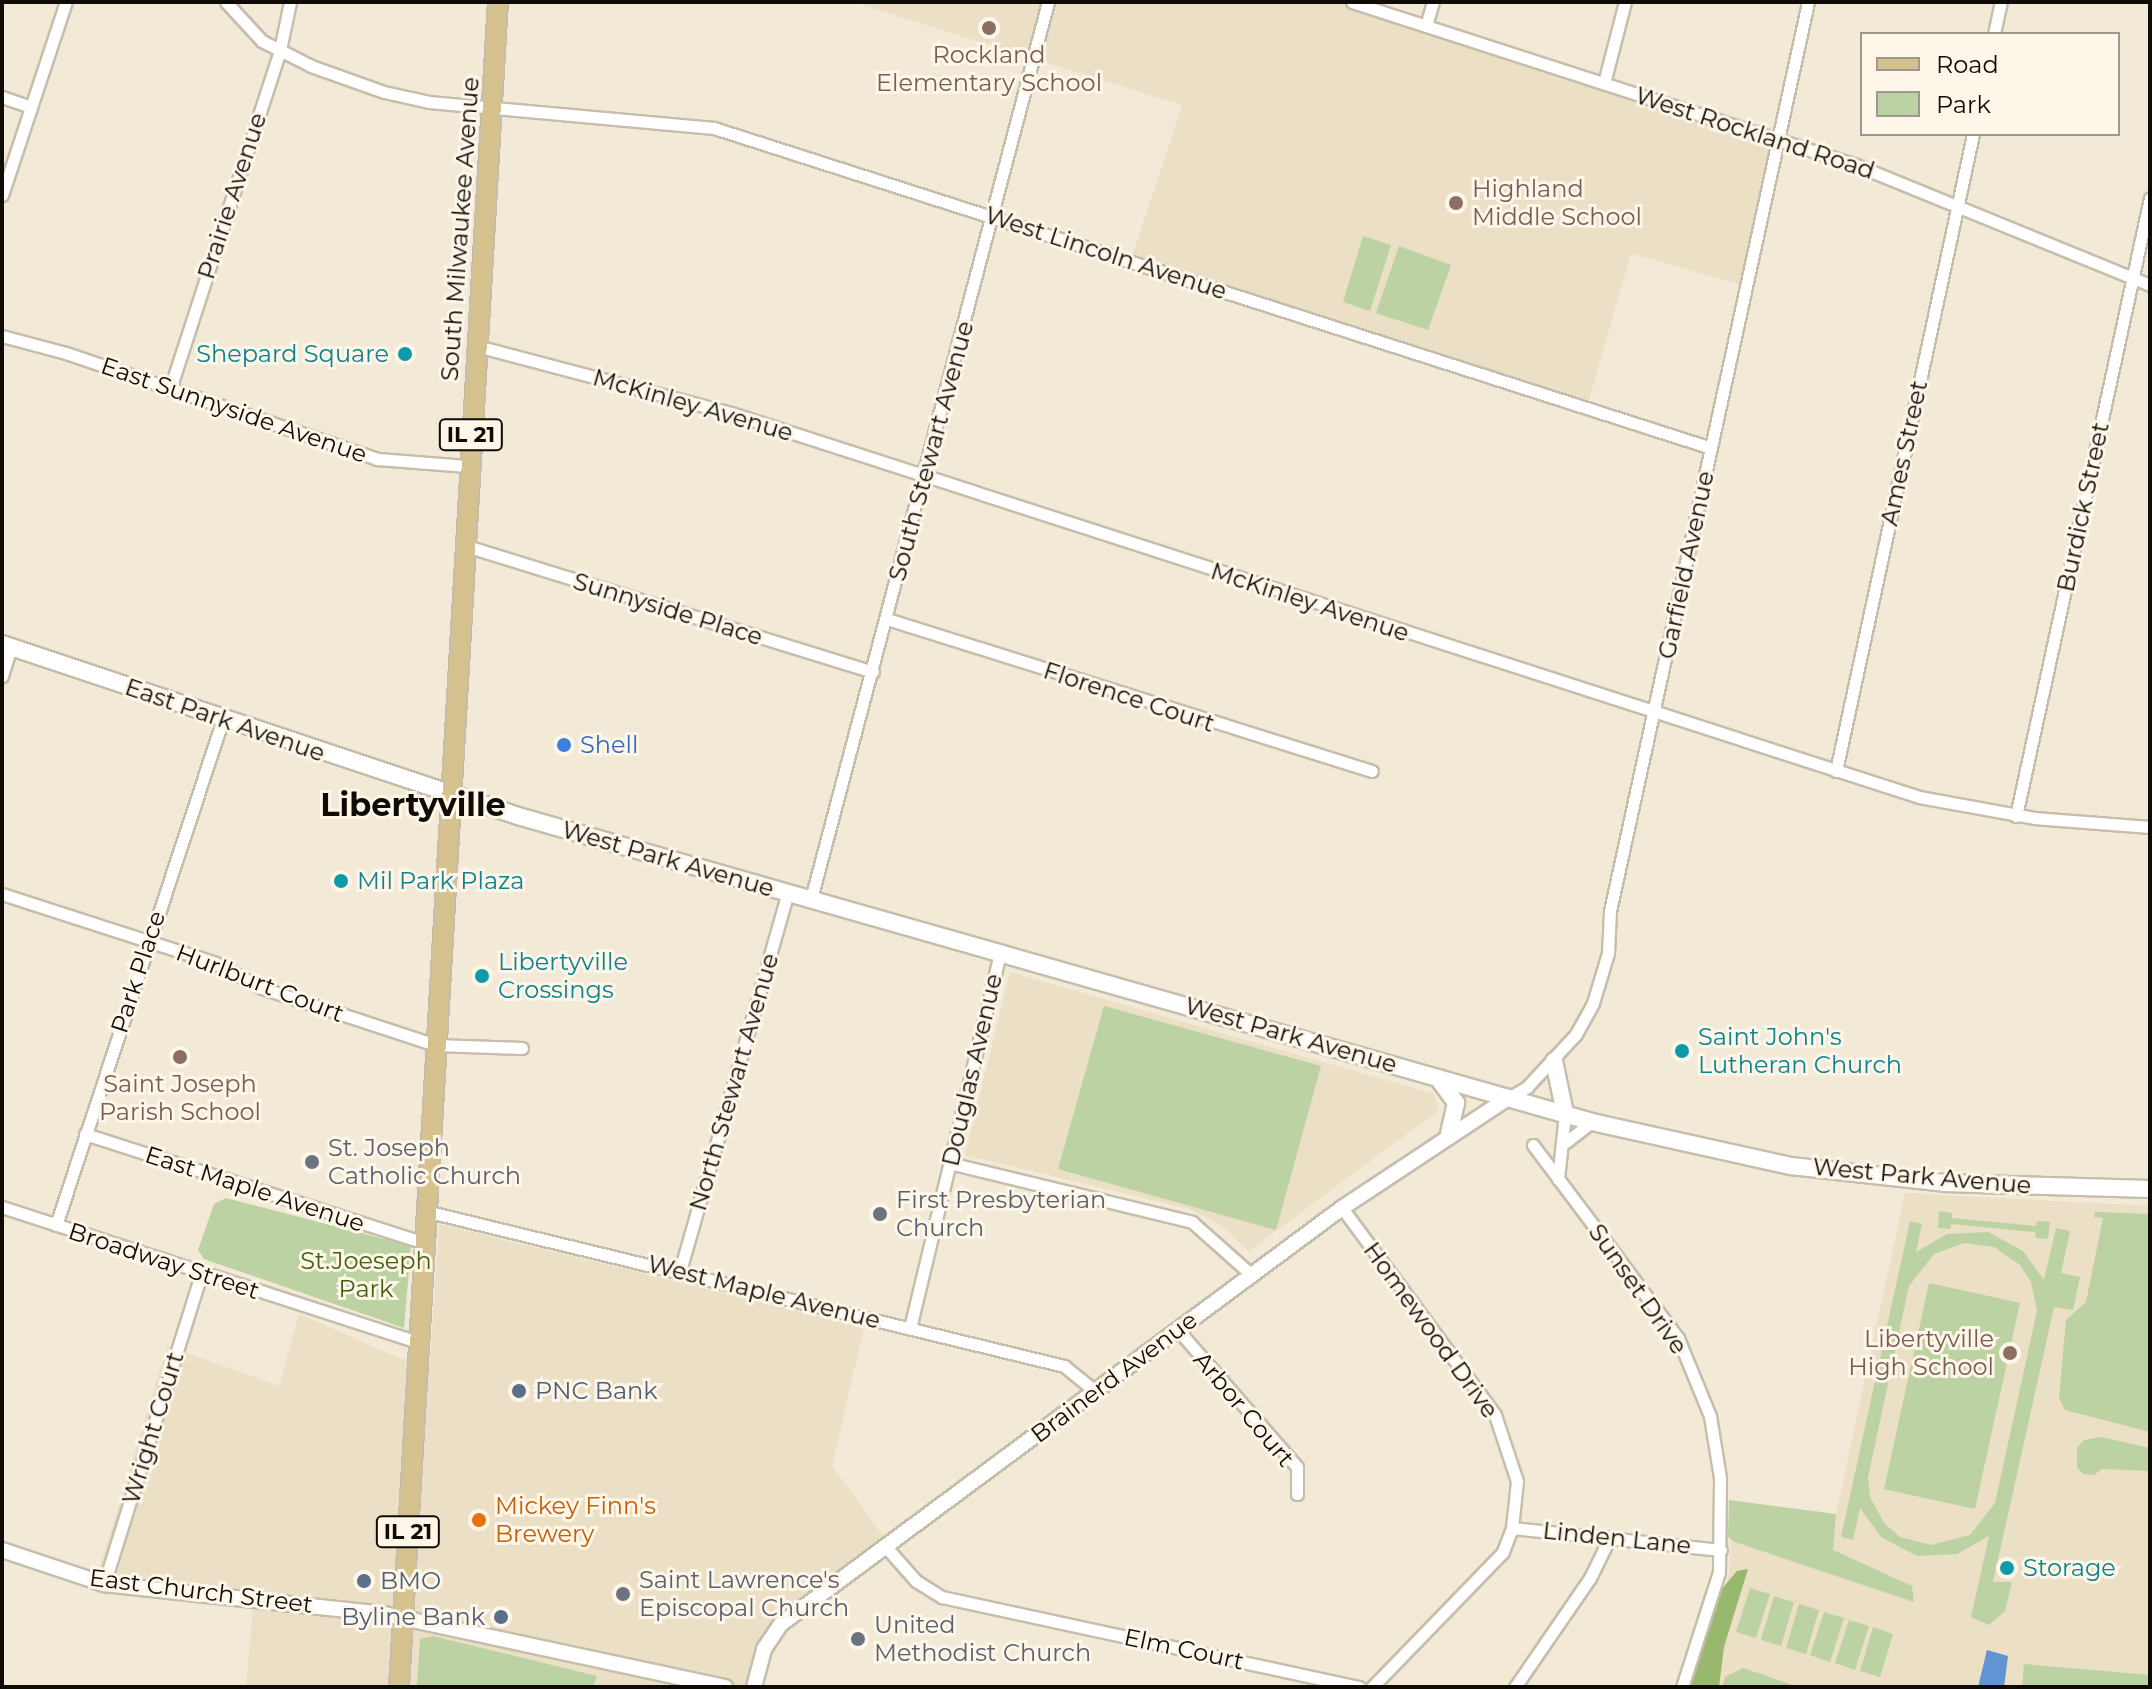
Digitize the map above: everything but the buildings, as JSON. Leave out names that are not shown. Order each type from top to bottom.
[{"type":"main road","name":"South Milwaukee Avenue","points":[[449,793],[498,2]]},
{"type":"main road","name":"East Park Avenue","points":[[7,646],[449,793]]},
{"type":"main road","name":"West Park Avenue","points":[[449,793],[1592,1122],[1791,1166],[1944,1183],[2150,1189]]},
{"type":"main road","name":"IL 21","points":[[399,1687],[449,793]]},
{"type":"main road","points":[[1554,1061],[1565,1113]]},
{"type":"main road","points":[[1437,1076],[1456,1103],[1449,1133]]},
{"type":"street","points":[[2,195],[66,2]]},
{"type":"street","name":"West Lincoln Avenue","points":[[226,2],[248,29],[280,50],[384,92],[491,107],[694,123],[1711,448]]},
{"type":"street","name":"Prairie Avenue","points":[[170,389],[280,50],[290,2]]},
{"type":"street","name":"South Stewart Avenue","points":[[811,899],[1048,2]]},
{"type":"street","name":"West Rockland Road","points":[[1352,2],[1776,138],[1958,204],[2150,285]]},
{"type":"street","points":[[1426,26],[1433,2]]},
{"type":"street","points":[[1604,83],[1625,2]]},
{"type":"street","name":"Garfield Avenue","points":[[1510,1097],[1554,1061],[1593,1003],[1776,138],[1808,2]]},
{"type":"street","points":[[1994,32],[2001,2]]},
{"type":"street","points":[[2,97],[31,107]]},
{"type":"street","name":"Ames Street","points":[[1836,771],[1973,136]]},
{"type":"street","name":"Burdick Street","points":[[2016,816],[2150,198]]},
{"type":"street","points":[[2133,277],[2150,273]]},
{"type":"street","name":"East Sunnyside Avenue","points":[[2,336],[377,459],[468,466]]},
{"type":"street","name":"McKinley Avenue","points":[[477,346],[731,413],[1919,797],[2016,816],[2150,827]]},
{"type":"street","name":"Sunnyside Place","points":[[463,545],[873,672]]},
{"type":"street","name":"Florence Court","points":[[887,619],[1372,771]]},
{"type":"street","points":[[2,676],[7,646]]},
{"type":"street","name":"Park Place","points":[[56,1225],[223,719]]},
{"type":"street","name":"North Stewart Avenue","points":[[680,1271],[788,892]]},
{"type":"street","name":"Hurlburt Court","points":[[2,894],[215,963],[262,988],[435,1045],[522,1048]]},
{"type":"street","name":"Douglas Avenue","points":[[910,1328],[1000,952]]},
{"type":"street","name":"Brainerd Avenue","points":[[754,1687],[764,1649],[781,1624],[1342,1208],[1449,1133],[1510,1097]]},
{"type":"street","points":[[1558,1179],[1566,1142],[1565,1113]]},
{"type":"street","points":[[1566,1142],[1592,1122]]},
{"type":"street","name":"East Maple Avenue","points":[[85,1134],[424,1243]]},
{"type":"street","name":"Sunset Drive","points":[[1533,1145],[1665,1319],[1700,1387],[1716,1442],[1721,1550],[1719,1572],[1682,1687]]},
{"type":"street","points":[[949,1163],[1182,1218],[1209,1231],[1252,1275]]},
{"type":"street","name":"Broadway Street","points":[[2,1207],[418,1342]]},
{"type":"street","name":"Homewood Drive","points":[[1342,1208],[1495,1415],[1517,1481],[1512,1528],[1503,1552],[1466,1596],[1397,1657],[1372,1687]]},
{"type":"street","name":"West Maple Avenue","points":[[425,1211],[1064,1366],[1095,1391]]},
{"type":"street","name":"Wright Court","points":[[104,1584],[202,1272]]},
{"type":"street","name":"Arbor Court","points":[[1178,1330],[1297,1467],[1297,1494]]},
{"type":"street","name":"Linden Lane","points":[[1512,1528],[1721,1550]]},
{"type":"street","points":[[1515,1687],[1590,1578],[1610,1537]]},
{"type":"street","name":"Elm Court","points":[[886,1547],[916,1581],[942,1597],[1359,1687]]},
{"type":"street","name":"East Church Street","points":[[2,1550],[104,1584],[403,1617],[725,1687]]},
{"type":"shaded area","name":"Highland Middle School","points":[[853,2],[1356,2],[1776,138],[1745,286],[1631,253],[1587,407],[1131,260],[1182,105]]},
{"type":"shaded area","points":[[1010,972],[1434,1094],[1439,1110],[1249,1251],[1220,1224],[1189,1209],[965,1155]]},
{"type":"shaded area","name":"Libertyville High School","points":[[1905,1193],[2150,1206],[2150,1687],[1690,1687],[1729,1574],[1733,1501],[1836,1514]]},
{"type":"shaded area","points":[[439,1224],[864,1327],[832,1466],[886,1540],[769,1626],[757,1646],[749,1687],[246,1687],[253,1609],[103,1594],[99,1570],[167,1346],[279,1386],[299,1314],[397,1357],[430,1364]]},
{"type":"green space","points":[[1363,236],[1391,245],[1370,311],[1343,302]]},
{"type":"green space","points":[[1399,246],[1451,265],[1428,330],[1376,313]]},
{"type":"green space","points":[[1104,1006],[1321,1066],[1276,1230],[1058,1169]]},
{"type":"green space","name":"St.Joeseph Park","points":[[226,1198],[411,1246],[404,1328],[204,1259],[198,1250],[214,1204]]},
{"type":"green space","points":[[1939,1211],[1952,1213],[1952,1218],[2036,1226],[2037,1221],[2050,1222],[2048,1239],[2036,1238],[2035,1232],[1951,1224],[1950,1229],[1938,1228]]},
{"type":"green space","points":[[2095,1212],[2150,1214],[2150,1432],[2065,1410],[2059,1398],[2066,1320],[2086,1302],[2103,1218],[2094,1217]]},
{"type":"green space","points":[[1910,1221],[1922,1224],[1916,1252],[1947,1234],[1988,1232],[2023,1251],[2044,1280],[2056,1228],[2070,1231],[2061,1273],[2080,1277],[2073,1310],[2054,1307],[1993,1582],[2012,1582],[2005,1611],[1989,1625],[1971,1617],[1989,1536],[1957,1554],[1917,1556],[1881,1537],[1860,1508],[1853,1540],[1841,1537]],"holes":[[[1964,1243],[1994,1247],[2020,1265],[2031,1282],[2037,1311],[1995,1503],[1970,1535],[1931,1545],[1900,1537],[1884,1523],[1870,1497],[1868,1477],[1909,1286],[1934,1254]]]},
{"type":"green space","points":[[1929,1283],[2020,1303],[1975,1509],[1884,1489]]},
{"type":"green space","points":[[2101,1437],[2150,1448],[2150,1471],[2102,1469],[2094,1475],[2083,1474],[2077,1467],[2077,1448],[2084,1440]]},
{"type":"green space","points":[[1729,1500],[1836,1514],[1833,1550],[1912,1586],[1914,1602],[1735,1542],[1728,1537]]},
{"type":"green space","points":[[1748,1569],[1724,1647],[1719,1687],[1689,1687],[1720,1591],[1737,1571]]},
{"type":"green space","points":[[1750,1588],[1770,1594],[1756,1638],[1736,1632]]},
{"type":"green space","points":[[1774,1596],[1794,1602],[1781,1646],[1761,1640]]},
{"type":"green space","points":[[1799,1604],[1819,1610],[1806,1654],[1786,1648]]},
{"type":"green space","points":[[1824,1612],[1844,1618],[1830,1662],[1810,1655]]},
{"type":"green space","points":[[1849,1620],[1869,1626],[1855,1670],[1835,1663]]},
{"type":"green space","points":[[1873,1627],[1893,1634],[1880,1677],[1860,1671]]},
{"type":"green space","points":[[433,1636],[597,1676],[593,1687],[417,1687],[420,1639]]},
{"type":"green space","points":[[2024,1664],[2150,1675],[2150,1687],[2022,1687]]},
{"type":"green space","points":[[1743,1668],[1799,1687],[1722,1687],[1725,1677]]},
{"type":"water","points":[[1987,1650],[2008,1656],[2004,1687],[1978,1687]]},
{"type":"place","name":"Rockland Elementary School","points":[[989,28]]},
{"type":"place","name":"Highland Middle School","points":[[1456,203]]},
{"type":"place","name":"Shepard Square","points":[[405,354]]},
{"type":"place","name":"Shell","points":[[564,745]]},
{"type":"place","name":"Mil Park Plaza","points":[[341,881]]},
{"type":"place","name":"Libertyville Crossings","points":[[482,976]]},
{"type":"place","name":"Saint John's Lutheran Church","points":[[1682,1051]]},
{"type":"place","name":"Saint Joseph Parish School","points":[[180,1057]]},
{"type":"place","name":"St. Joseph Catholic Church","points":[[312,1162]]},
{"type":"place","name":"First Presbyterian Church","points":[[880,1214]]},
{"type":"place","name":"Libertyville High School","points":[[2010,1353]]},
{"type":"place","name":"PNC Bank","points":[[519,1391]]},
{"type":"place","name":"Mickey Finn's Brewery","points":[[479,1520]]},
{"type":"place","name":"Storage","points":[[2007,1568]]},
{"type":"place","name":"BMO","points":[[364,1581]]},
{"type":"place","name":"Saint Lawrence's Episcopal Church","points":[[623,1594]]},
{"type":"place","name":"Byline Bank","points":[[501,1617]]},
{"type":"place","name":"United Methodist Church","points":[[858,1639]]},
{"type":"district","name":"Libertyville","points":[[413,805]]}]
